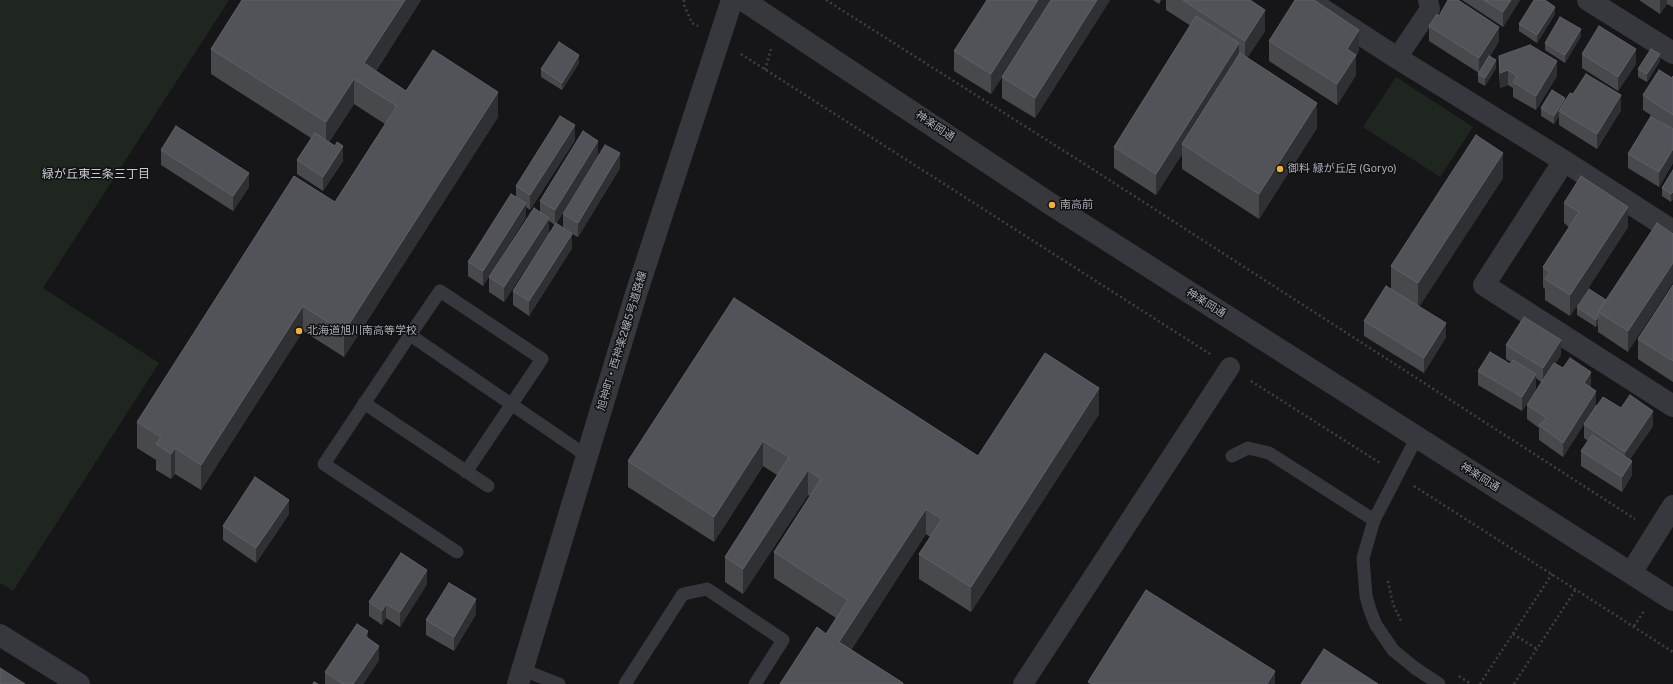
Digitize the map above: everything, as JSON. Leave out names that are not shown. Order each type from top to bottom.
[{"type":"street","name":"旭神町・西神楽2線5号道路線","points":[[520,677],[636,294],[732,0]]},
{"type":"street","name":"神楽岡通","points":[[743,0],[1052,205],[1673,600]]},
{"type":"street","points":[[1308,0],[1397,58],[1564,161],[1673,231]]},
{"type":"street","points":[[1397,58],[1430,9],[1428,0]]},
{"type":"street","points":[[1588,0],[1673,53]]},
{"type":"street","points":[[1564,161],[1484,285],[1673,406]]},
{"type":"street","points":[[1023,684],[1230,367]]},
{"type":"street","points":[[1630,573],[1673,506]]},
{"type":"street","points":[[0,635],[79,684]]},
{"type":"lane","points":[[457,552],[324,464],[440,291],[542,359],[466,472]]},
{"type":"lane","points":[[410,335],[587,456]]},
{"type":"lane","points":[[364,403],[488,486]]},
{"type":"lane","points":[[1417,437],[1374,520],[1363,558],[1366,596],[1376,625],[1393,650],[1414,668],[1439,684]]},
{"type":"lane","points":[[1232,456],[1248,448],[1269,453],[1374,520]]},
{"type":"lane","points":[[625,684],[682,594],[707,589],[783,640],[755,684]]},
{"type":"lane","points":[[520,677],[559,684]]},
{"type":"path","points":[[684,0],[684,5],[692,23],[1383,465]]},
{"type":"path","points":[[826,0],[1083,163],[1656,532]]},
{"type":"path","points":[[1409,482],[1673,652]]},
{"type":"path","points":[[1412,493],[1416,487]]},
{"type":"path","points":[[1480,684],[1552,574]]},
{"type":"path","points":[[1387,578],[1393,604],[1402,623]]},
{"type":"path","points":[[1514,684],[1576,589]]},
{"type":"path","points":[[1513,634],[1537,650]]},
{"type":"path","points":[[1458,675],[1471,684]]},
{"type":"shaded area","points":[[0,0],[229,0],[43,288],[159,363],[13,591],[0,583]]},
{"type":"shaded area","points":[[1396,77],[1473,127],[1440,177],[1363,127]]},
{"type":"building","points":[[242,0],[405,0],[364,63],[406,91],[433,50],[498,92],[344,332],[303,306],[201,465],[175,448],[171,454],[156,444],[161,437],[137,422],[294,176],[335,202],[397,106],[354,79],[326,122],[211,49]]},
{"type":"building","points":[[987,0],[1038,0],[991,74],[954,51]]},
{"type":"building","points":[[1051,0],[1097,0],[1035,98],[1002,77]]},
{"type":"building","points":[[1183,0],[1250,0],[1265,10],[1245,41]]},
{"type":"building","points":[[1295,0],[1314,0],[1359,30],[1347,49],[1356,55],[1337,84],[1269,41]]},
{"type":"building","points":[[1448,0],[1458,0],[1499,27],[1479,58],[1429,26],[1437,14],[1439,16]]},
{"type":"building","points":[[1484,0],[1511,0],[1503,12]]},
{"type":"building","points":[[1534,0],[1545,0],[1555,7],[1537,35],[1519,24]]},
{"type":"building","points":[[1196,16],[1239,43],[1156,174],[1114,147]]},
{"type":"building","points":[[1560,17],[1581,29],[1565,55],[1545,43]]},
{"type":"building","points":[[1599,26],[1636,49],[1618,77],[1582,54]]},
{"type":"building","points":[[559,42],[579,55],[562,83],[541,69]]},
{"type":"building","points":[[1530,45],[1557,61],[1536,96],[1513,82],[1517,76],[1508,70],[1500,73],[1499,56]]},
{"type":"building","points":[[1651,49],[1660,54],[1647,74],[1638,69]]},
{"type":"building","points":[[1240,53],[1317,103],[1259,194],[1182,144]]},
{"type":"building","points":[[1489,56],[1496,60],[1485,78],[1478,74]]},
{"type":"building","points":[[1659,70],[1672,78],[1673,76],[1673,115],[1643,95]]},
{"type":"building","points":[[1586,74],[1621,95],[1597,134],[1559,111],[1570,93],[1573,94]]},
{"type":"building","points":[[1552,90],[1565,98],[1554,116],[1541,108]]},
{"type":"building","points":[[560,116],[575,125],[530,195],[516,186]]},
{"type":"building","points":[[1651,116],[1673,129],[1673,149],[1659,172],[1628,154]]},
{"type":"building","points":[[176,126],[249,173],[233,196],[161,150]]},
{"type":"building","points":[[583,131],[598,141],[555,210],[540,201]]},
{"type":"building","points":[[315,133],[335,146],[337,142],[343,146],[323,177],[297,160]]},
{"type":"building","points":[[1476,135],[1503,153],[1418,283],[1391,266]]},
{"type":"building","points":[[605,145],[620,153],[578,223],[563,214]]},
{"type":"building","points":[[1673,170],[1673,192],[1671,194],[1662,188]]},
{"type":"building","points":[[1581,176],[1628,207],[1570,295],[1545,279],[1550,272],[1543,267],[1579,212],[1564,203]]},
{"type":"building","points":[[511,194],[526,203],[483,271],[468,262]]},
{"type":"building","points":[[534,208],[549,218],[504,287],[489,277]]},
{"type":"building","points":[[556,223],[572,234],[529,301],[513,291]]},
{"type":"building","points":[[1657,223],[1673,234],[1673,263],[1628,331],[1598,312]]},
{"type":"building","points":[[1673,285],[1673,361],[1638,339]]},
{"type":"building","points":[[1386,286],[1446,323],[1424,358],[1364,321]]},
{"type":"building","points":[[1589,289],[1606,300],[1598,312],[1598,317],[1596,320],[1577,307]]},
{"type":"building","points":[[734,298],[978,456],[1045,353],[1099,388],[971,587],[919,554],[942,519],[926,509],[839,642],[903,684],[780,684],[817,627],[826,634],[848,600],[774,552],[821,479],[808,470],[743,569],[725,557],[789,457],[763,441],[714,517],[628,461]]},
{"type":"building","points":[[1524,317],[1561,340],[1543,368],[1506,345]]},
{"type":"building","points":[[1490,352],[1510,364],[1513,360],[1536,374],[1522,397],[1478,371]]},
{"type":"building","points":[[1570,358],[1591,372],[1584,383],[1596,391],[1563,443],[1539,425],[1547,418],[1527,405],[1554,363],[1563,368]]},
{"type":"building","points":[[1630,395],[1653,411],[1625,452],[1584,424],[1603,397],[1621,408]]},
{"type":"building","points":[[1592,435],[1632,461],[1622,477],[1581,451]]},
{"type":"building","points":[[255,477],[289,500],[256,548],[223,526]]},
{"type":"building","points":[[401,553],[427,570],[400,612],[386,604],[382,611],[369,602]]},
{"type":"building","points":[[449,583],[476,599],[454,637],[426,620]]},
{"type":"building","points":[[1146,590],[1275,671],[1267,684],[1092,684],[1088,682]]},
{"type":"building","points":[[357,624],[368,631],[365,636],[379,646],[353,684],[343,684],[325,672]]},
{"type":"building","points":[[1324,649],[1378,684],[1301,684]]},
{"type":"building","points":[[0,668],[25,684],[0,684]]},
{"type":"place","name":"御料 緑が丘店 (Goryo)","points":[[1280,169]]},
{"type":"place","name":"南高前","points":[[1052,205]]},
{"type":"place","name":"北海道旭川南高等学校","points":[[299,331]]},
{"type":"district","name":"緑が丘東三条三丁目","points":[[96,174]]}]
